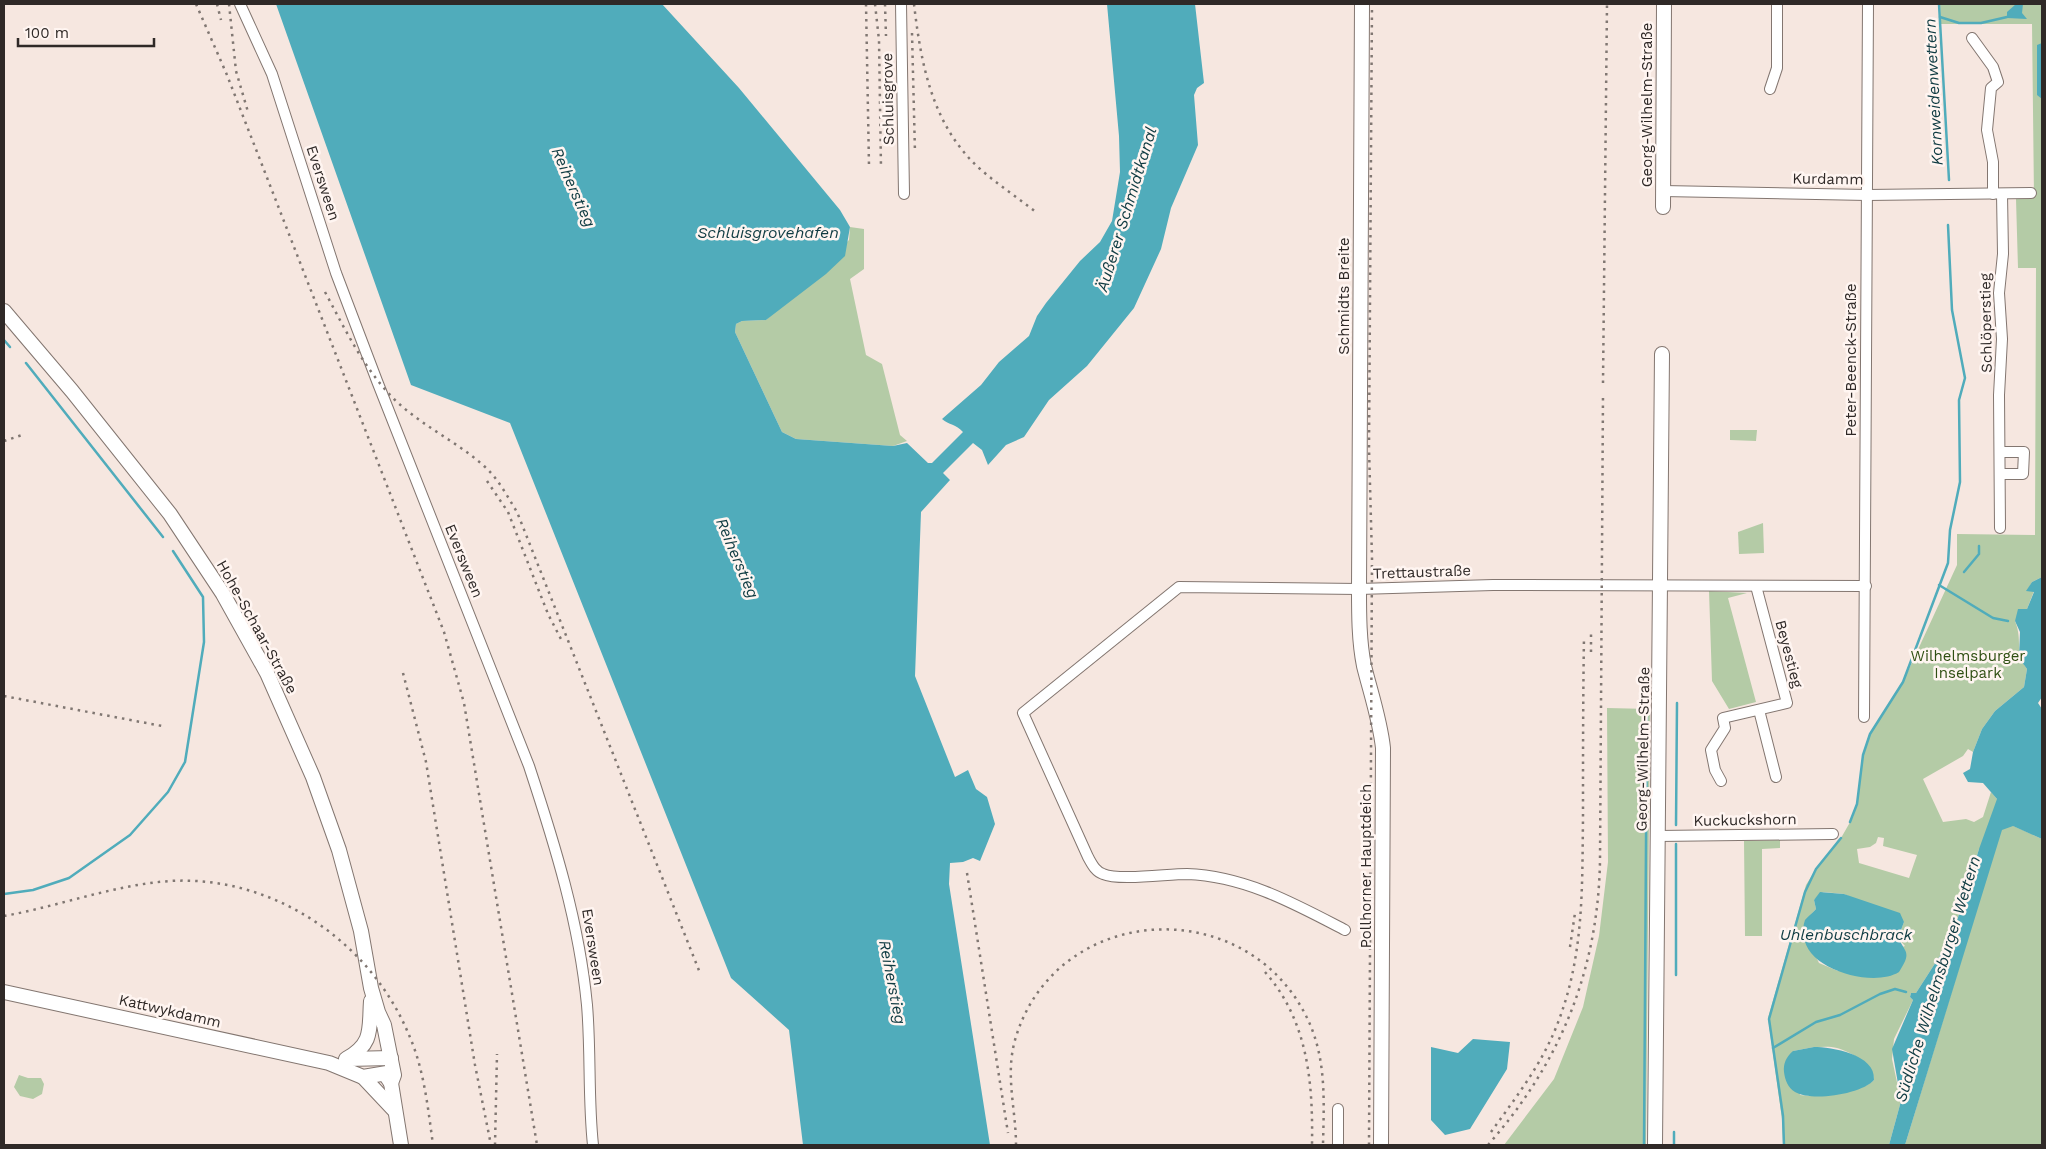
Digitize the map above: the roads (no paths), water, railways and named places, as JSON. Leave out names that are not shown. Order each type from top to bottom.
[{"type":"main road","name":"Schmidts Breite","points":[[1359,589],[1362,4]]},
{"type":"main road","name":"Georg-Wilhelm-Straße","points":[[1663,207],[1664,4]]},
{"type":"main road","name":"Hohe-Schaar-Straße","points":[[4,311],[157,497],[194,549],[247,635],[277,692],[330,822],[358,918],[371,988],[384,1025],[387,1058],[401,1145]]},
{"type":"main road","name":"Georg-Wilhelm-Straße","points":[[1655,1145],[1662,354]]},
{"type":"main road","name":"Pollhorner Hauptdeich","points":[[1359,589],[1360,630],[1364,665],[1377,709],[1383,748],[1381,1145]]},
{"type":"main road","points":[[346,1059],[360,1051],[367,1041],[371,988]]},
{"type":"main road","name":"Kattwykdamm","points":[[4,992],[330,1063],[363,1077]]},
{"type":"main road","name":"Kattwykdamm","points":[[330,1063],[346,1059],[387,1058]]},
{"type":"main road","points":[[363,1077],[390,1076]]},
{"type":"main road","points":[[363,1077],[397,1114]]},
{"type":"street","name":"Eversween","points":[[240,4],[272,74],[336,272],[529,766],[549,824],[572,909],[582,969],[587,1006],[593,1145]]},
{"type":"street","name":"Schluisgrove","points":[[901,4],[904,194]]},
{"type":"street","points":[[1770,89],[1778,68],[1777,4]]},
{"type":"street","name":"Peter-Beenck-Straße","points":[[1864,717],[1868,4]]},
{"type":"street","points":[[1972,38],[1993,67],[1998,82],[1991,88],[1987,130],[1998,194]]},
{"type":"street","name":"Kurdamm","points":[[1663,191],[1867,195],[2031,193]]},
{"type":"street","name":"Schlöperstieg","points":[[1998,194],[2003,254],[1999,293],[2002,339],[2000,528]]},
{"type":"street","points":[[2000,452],[2024,452],[2024,474],[2000,474]]},
{"type":"street","name":"Trettaustraße","points":[[1345,930],[1292,902],[1238,882],[1189,874],[1112,876],[1099,872],[1088,857],[1023,713],[1179,587],[1359,589],[1493,585],[1866,586]]},
{"type":"street","name":"Beyestieg","points":[[1721,781],[1715,770],[1711,750],[1725,728],[1723,718],[1786,703],[1756,586]]},
{"type":"street","points":[[1759,710],[1776,777]]},
{"type":"street","name":"Kuckuckshorn","points":[[1658,836],[1833,834]]},
{"type":"street","points":[[1338,1109],[1338,1145]]},
{"type":"water","points":[[276,4],[662,4],[739,88],[840,210],[850,227],[845,256],[826,274],[766,320],[742,321],[736,324],[735,332],[782,432],[796,439],[893,446],[907,443],[928,463],[932,463],[963,432],[958,427],[942,419],[981,385],[999,362],[1029,336],[1037,316],[1046,303],[1080,261],[1100,242],[1112,221],[1120,172],[1119,136],[1107,4],[1195,4],[1204,83],[1197,88],[1194,95],[1198,145],[1171,208],[1161,249],[1134,308],[1087,366],[1049,400],[1024,437],[1006,445],[988,465],[982,450],[973,443],[943,473],[950,480],[921,512],[915,676],[955,777],[968,770],[976,789],[987,797],[995,824],[980,861],[973,858],[963,862],[950,863],[949,884],[990,1145],[803,1145],[789,1030],[731,978],[510,423],[411,385]]},
{"type":"water","points":[[2016,4],[2023,4],[2022,13],[2027,19],[2007,18],[2007,12]]},
{"type":"water","points":[[2042,43],[2042,99],[2037,95],[2037,45]]},
{"type":"water","name":"Südliche Wilhelmsburger Wettern","points":[[2042,577],[2042,697],[2038,703],[2042,709],[2042,839],[2013,826],[2002,830],[1905,1145],[1889,1145],[1901,1101],[1892,1049],[1913,1000],[1910,997],[1911,993],[1916,993],[1952,937],[1979,849],[1997,799],[1983,783],[1968,782],[1963,773],[1970,769],[1973,752],[1982,729],[1995,711],[2024,687],[2027,669],[2019,658],[2020,632],[2015,621],[2018,609],[2027,609],[2034,592],[2026,591],[2032,582]]},
{"type":"water","name":"Uhlenbuschbrack","points":[[1820,892],[1844,894],[1900,913],[1904,922],[1898,938],[1906,957],[1899,972],[1874,978],[1858,977],[1828,967],[1816,958],[1808,948],[1803,928],[1805,920],[1816,909],[1814,900]]},
{"type":"water","points":[[1473,1039],[1510,1042],[1507,1069],[1470,1129],[1445,1135],[1431,1120],[1431,1047],[1458,1053]]},
{"type":"water","points":[[1814,1047],[1831,1048],[1860,1058],[1873,1071],[1874,1080],[1859,1089],[1836,1095],[1813,1096],[1795,1092],[1785,1078],[1785,1061],[1793,1051]]},
{"type":"waterway","name":"Kornweidenwettern","points":[[1939,4],[1949,180]]},
{"type":"waterway","points":[[1940,17],[1959,23],[1981,23],[2007,17]]},
{"type":"waterway","name":"Kornweidenwettern","points":[[1850,822],[1857,804],[1863,755],[1870,734],[1903,682],[1948,563],[1950,530],[1960,482],[1959,400],[1965,378],[1952,310],[1948,225]]},
{"type":"waterway","points":[[4,340],[10,347]]},
{"type":"waterway","points":[[26,363],[163,537]]},
{"type":"waterway","points":[[1964,572],[1979,554],[1979,546]]},
{"type":"waterway","points":[[4,894],[33,890],[69,878],[130,835],[168,792],[185,762],[204,642],[203,597],[173,551]]},
{"type":"waterway","points":[[1939,585],[1993,618],[2008,621]]},
{"type":"waterway","points":[[1644,1145],[1647,694]]},
{"type":"waterway","points":[[1676,825],[1677,703]]},
{"type":"waterway","name":"Kornweidenwettern","points":[[1784,1145],[1783,1116],[1769,1019],[1805,892],[1816,869],[1841,838]]},
{"type":"waterway","points":[[1676,844],[1676,975]]},
{"type":"waterway","points":[[1773,1048],[1816,1022],[1840,1015],[1880,994],[1895,989],[1906,992]]},
{"type":"waterway","points":[[1674,1132],[1674,1145]]},
{"type":"railway","points":[[196,4],[227,75],[444,632],[464,703],[537,1145]]},
{"type":"railway","points":[[217,4],[221,20]]},
{"type":"railway","points":[[229,4],[236,71],[248,112]]},
{"type":"railway","points":[[866,4],[869,166]]},
{"type":"railway","points":[[875,4],[879,40],[881,168]]},
{"type":"railway","points":[[885,4],[886,36]]},
{"type":"railway","points":[[914,4],[925,71],[931,92],[950,133],[979,168],[1037,213]]},
{"type":"railway","points":[[1369,1145],[1372,558],[1369,448],[1372,4]]},
{"type":"railway","points":[[1603,383],[1607,4]]},
{"type":"railway","points":[[912,33],[915,153]]},
{"type":"railway","points":[[325,292],[356,349],[384,388],[405,409],[484,466],[498,482],[517,512],[700,973]]},
{"type":"railway","points":[[1488,1145],[1536,1082],[1555,1048],[1583,978],[1592,940],[1598,901],[1600,861],[1603,395]]},
{"type":"railway","points":[[4,441],[22,435]]},
{"type":"railway","points":[[487,481],[508,512],[548,614],[563,643]]},
{"type":"railway","points":[[1591,632],[1591,652]]},
{"type":"railway","points":[[1491,1132],[1526,1083],[1549,1044],[1564,1004],[1576,952],[1580,926],[1582,873],[1584,637]]},
{"type":"railway","points":[[403,673],[426,762],[475,1065],[491,1145]]},
{"type":"railway","points":[[4,696],[162,726]]},
{"type":"railway","points":[[967,873],[1008,1133]]},
{"type":"railway","points":[[4,916],[107,891],[170,881],[208,882],[245,889],[281,902],[314,920],[343,943],[370,970],[392,1001],[409,1035],[418,1061],[425,1089],[433,1145]]},
{"type":"railway","points":[[1570,947],[1575,913]]},
{"type":"railway","points":[[1016,1145],[1011,1080],[1012,1053],[1015,1040],[1036,995],[1067,962],[1106,940],[1150,930],[1194,932],[1237,946],[1275,973],[1304,1012],[1317,1044],[1322,1077],[1323,1145]]},
{"type":"railway","points":[[1265,972],[1291,1011],[1305,1053],[1311,1098],[1312,1145]]},
{"type":"railway","points":[[495,1145],[497,1054]]},
{"type":"water label","name":"Reiherstieg","points":[[574,187]]},
{"type":"water label","name":"Äußerer Schmidtkanal","points":[[1126,209]]},
{"type":"water label","name":"Schluisgrovehafen","points":[[768,232]]},
{"type":"water label","name":"Reiherstieg","points":[[738,558]]},
{"type":"water label","name":"Reiherstieg","points":[[893,982]]},
{"type":"park label","name":"Wilhelmsburger Inselpark","points":[[1968,664]]}]
